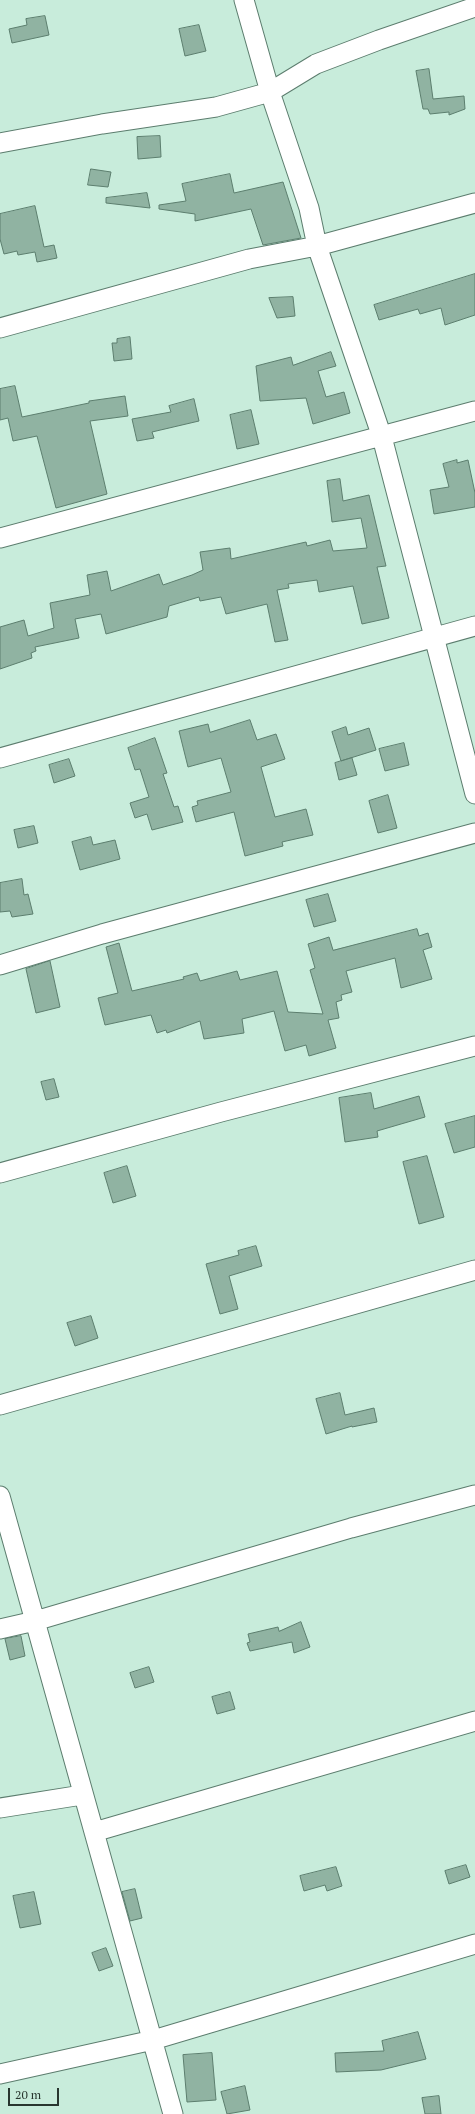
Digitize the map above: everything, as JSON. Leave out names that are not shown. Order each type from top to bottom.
[{"type":"street","points":[[244,0],[270,92],[309,208],[317,246],[382,437],[475,794]]},
{"type":"street","points":[[0,143],[102,124],[216,107],[270,92],[316,64],[379,40],[475,7]]},
{"type":"street","points":[[0,328],[249,259],[317,246],[475,203]]},
{"type":"street","points":[[0,538],[475,411]]},
{"type":"street","points":[[0,758],[475,626]]},
{"type":"street","points":[[0,965],[102,934],[475,833]]},
{"type":"street","points":[[0,1173],[221,1112],[475,1046]]},
{"type":"street","points":[[0,1405],[475,1270]]},
{"type":"street","points":[[0,1629],[35,1621],[344,1530],[475,1495]]},
{"type":"street","points":[[0,1496],[82,1795],[94,1832],[173,2114]]},
{"type":"street","points":[[94,1832],[475,1721]]},
{"type":"street","points":[[0,1808],[82,1795]]},
{"type":"street","points":[[0,2074],[153,2040],[475,1944]]},
{"type":"building","points":[[45,16],[49,35],[12,43],[9,29],[27,25],[26,19]]},
{"type":"building","points":[[199,25],[206,51],[185,56],[179,29]]},
{"type":"building","points":[[429,69],[433,99],[464,96],[465,109],[449,115],[449,112],[430,114],[428,109],[423,109],[416,71]]},
{"type":"building","points":[[160,136],[161,157],[138,159],[137,137]]},
{"type":"building","points":[[91,169],[111,172],[108,187],[88,185]]},
{"type":"building","points":[[230,174],[234,193],[283,182],[301,238],[263,245],[251,209],[195,221],[195,214],[159,209],[159,205],[186,201],[182,184]]},
{"type":"building","points":[[147,193],[150,208],[106,203],[106,198]]},
{"type":"building","points":[[35,206],[44,247],[54,245],[57,258],[37,262],[35,252],[18,255],[17,251],[4,254],[0,239],[0,214]]},
{"type":"building","points":[[475,274],[475,315],[445,325],[441,308],[420,314],[418,309],[379,320],[374,305]]},
{"type":"building","points":[[293,297],[295,316],[277,318],[269,298]]},
{"type":"building","points":[[130,337],[132,359],[114,361],[112,343],[117,343],[117,339]]},
{"type":"building","points":[[331,352],[336,366],[318,371],[326,397],[344,392],[350,413],[313,424],[306,398],[260,401],[256,366],[291,357],[293,365]]},
{"type":"building","points":[[15,386],[22,417],[89,403],[89,401],[125,396],[128,416],[90,421],[107,494],[56,508],[37,436],[13,441],[8,418],[0,420],[0,389]]},
{"type":"building","points":[[194,399],[199,421],[152,432],[154,438],[137,441],[132,419],[171,412],[169,406]]},
{"type":"building","points":[[251,410],[259,444],[237,449],[230,415]]},
{"type":"building","points":[[457,460],[457,463],[468,460],[475,493],[475,507],[434,514],[430,490],[449,487],[443,464]]},
{"type":"building","points":[[340,479],[343,501],[369,495],[386,566],[377,567],[389,618],[362,624],[353,586],[319,592],[317,580],[288,584],[289,588],[277,590],[288,640],[275,642],[267,604],[226,614],[221,597],[200,601],[199,597],[169,606],[167,617],[106,634],[101,614],[75,619],[79,638],[35,647],[36,651],[31,653],[32,658],[0,669],[0,627],[24,620],[28,636],[54,628],[50,603],[90,595],[87,575],[107,571],[111,591],[159,574],[163,585],[192,575],[203,570],[200,552],[230,548],[231,559],[306,542],[307,546],[330,540],[333,551],[367,548],[361,518],[332,522],[327,481]]},
{"type":"building","points":[[250,720],[257,740],[276,734],[285,759],[261,767],[275,817],[306,809],[313,835],[282,842],[283,846],[245,856],[234,812],[196,822],[192,807],[198,805],[197,801],[231,792],[221,758],[188,767],[179,731],[208,724],[210,732]]},
{"type":"building","points":[[346,727],[348,735],[369,728],[376,750],[341,761],[332,732]]},
{"type":"building","points":[[155,738],[167,773],[163,774],[174,807],[178,806],[183,822],[152,830],[147,814],[135,818],[130,803],[149,797],[140,769],[135,770],[128,748]]},
{"type":"building","points":[[404,743],[409,765],[385,771],[379,749]]},
{"type":"building","points":[[352,758],[357,775],[339,780],[335,763]]},
{"type":"building","points":[[69,759],[75,776],[54,783],[49,765]]},
{"type":"building","points":[[388,795],[397,828],[378,833],[369,801]]},
{"type":"building","points":[[34,826],[38,843],[18,848],[14,830]]},
{"type":"building","points":[[91,837],[93,845],[115,840],[120,859],[80,870],[72,842]]},
{"type":"building","points":[[22,879],[24,895],[28,894],[33,914],[12,917],[10,911],[0,912],[0,883]]},
{"type":"building","points":[[328,894],[336,921],[314,927],[306,900]]},
{"type":"building","points":[[417,929],[419,936],[428,933],[432,947],[423,950],[432,979],[401,988],[395,958],[346,971],[352,992],[341,995],[342,1000],[336,1002],[339,1018],[328,1020],[336,1048],[309,1056],[306,1045],[285,1051],[274,1011],[242,1019],[244,1033],[204,1039],[200,1021],[167,1033],[166,1030],[157,1033],[151,1015],[105,1025],[98,998],[118,993],[106,947],[119,943],[132,991],[184,979],[183,977],[197,973],[200,981],[237,971],[240,980],[277,971],[288,1012],[323,1014],[310,970],[315,968],[308,944],[329,937],[333,950]]},
{"type":"building","points":[[50,961],[60,1007],[36,1013],[26,969]]},
{"type":"building","points":[[54,1079],[59,1097],[46,1100],[41,1082]]},
{"type":"building","points":[[371,1093],[374,1109],[419,1096],[425,1117],[377,1131],[378,1137],[345,1142],[339,1098]]},
{"type":"building","points":[[475,1116],[475,1147],[454,1153],[445,1124]]},
{"type":"building","points":[[427,1156],[444,1217],[419,1224],[403,1162]]},
{"type":"building","points":[[127,1166],[136,1196],[113,1203],[104,1173]]},
{"type":"building","points":[[256,1246],[262,1266],[229,1276],[238,1309],[220,1314],[206,1264],[239,1255],[238,1251]]},
{"type":"building","points":[[91,1316],[98,1338],[75,1346],[67,1323]]},
{"type":"building","points":[[340,1393],[345,1415],[374,1408],[377,1422],[352,1426],[326,1434],[316,1399]]},
{"type":"building","points":[[301,1622],[310,1647],[294,1653],[292,1642],[250,1651],[247,1643],[250,1642],[248,1634],[278,1627],[279,1631]]},
{"type":"building","points":[[21,1636],[25,1656],[10,1660],[5,1639]]},
{"type":"building","points":[[149,1667],[154,1682],[135,1688],[130,1673]]},
{"type":"building","points":[[230,1692],[235,1709],[217,1714],[212,1697]]},
{"type":"building","points":[[466,1865],[470,1877],[449,1884],[445,1871]]},
{"type":"building","points":[[336,1867],[342,1886],[327,1891],[325,1885],[304,1891],[300,1876]]},
{"type":"building","points":[[135,1889],[142,1918],[130,1921],[122,1892]]},
{"type":"building","points":[[34,1892],[41,1924],[20,1928],[13,1896]]},
{"type":"building","points":[[106,1948],[113,1966],[99,1971],[92,1953]]},
{"type":"building","points":[[418,2032],[426,2059],[381,2070],[336,2072],[335,2053],[384,2051],[382,2041]]},
{"type":"building","points":[[212,2053],[216,2100],[187,2102],[183,2055]]},
{"type":"building","points":[[245,2086],[250,2110],[227,2114],[221,2092]]},
{"type":"building","points":[[439,2096],[441,2114],[425,2114],[422,2098]]}]
